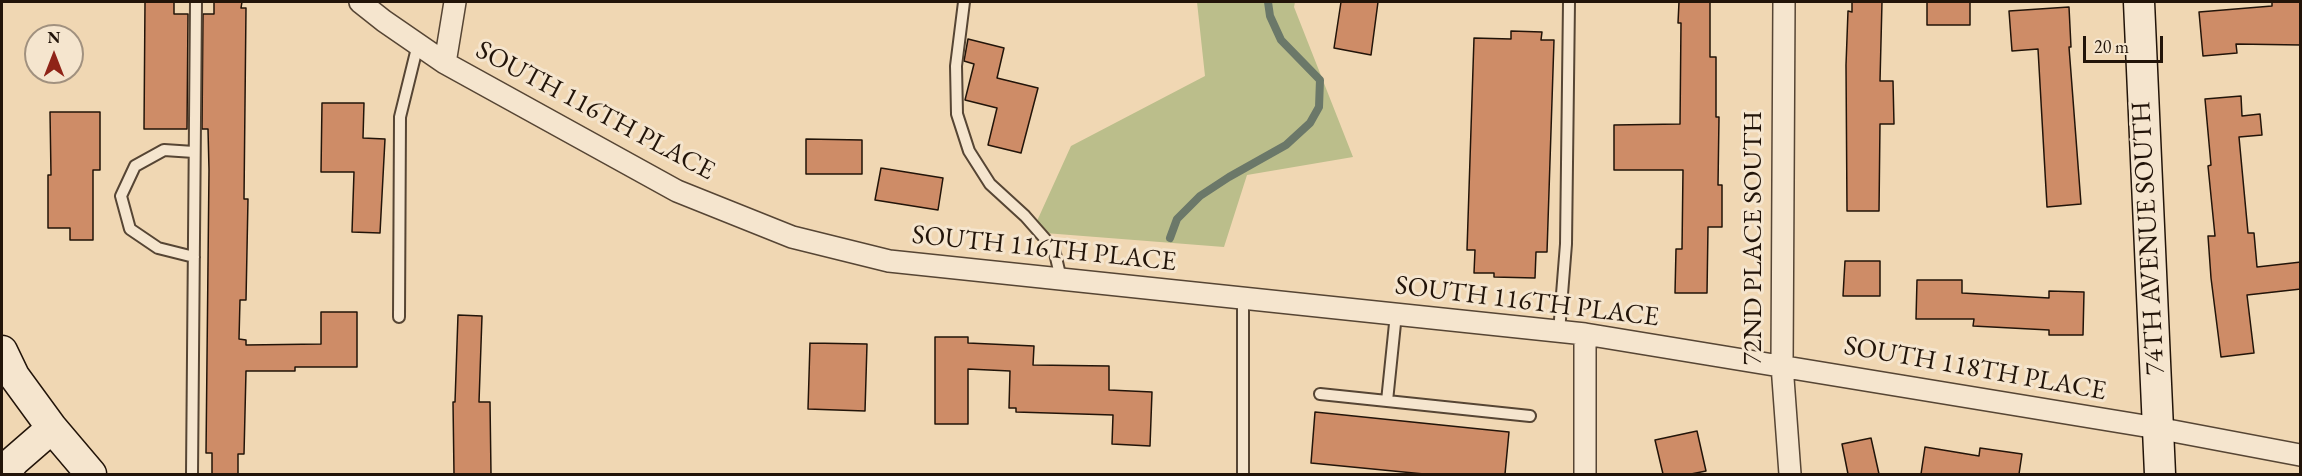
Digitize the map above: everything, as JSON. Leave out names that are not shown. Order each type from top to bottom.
[{"type":"street","name":"SOUTH 116TH PLACE","points":[[360,2],[445,63],[677,191],[792,237],[889,261],[1585,334],[1782,365]]},
{"type":"street","points":[[445,63],[455,2]]},
{"type":"street","name":"72ND PLACE SOUTH","points":[[1784,2],[1782,365],[1790,474]]},
{"type":"street","name":"74TH AVENUE SOUTH","points":[[2139,2],[2160,474]]},
{"type":"street","points":[[1585,334],[1585,474]]},
{"type":"street","points":[[2,351],[14,376],[52,428],[91,474]]},
{"type":"street","name":"SOUTH 118TH PLACE","points":[[1782,365],[2301,454]]},
{"type":"street","points":[[4,474],[52,428]]},
{"type":"lane","points":[[192,474],[196,2]]},
{"type":"lane","points":[[964,2],[956,66],[957,114],[969,151],[990,184],[1025,216],[1054,249],[1060,279]]},
{"type":"lane","points":[[1559,332],[1566,244],[1569,2]]},
{"type":"lane","points":[[399,317],[400,117],[418,44]]},
{"type":"lane","points":[[194,152],[164,150],[135,166],[121,196],[130,229],[158,248],[194,257]]},
{"type":"lane","points":[[1243,298],[1243,474]]},
{"type":"lane","points":[[1387,401],[1396,314]]},
{"type":"lane","points":[[1320,394],[1530,417]]},
{"type":"green space","points":[[1197,2],[1295,2],[1294,7],[1353,157],[1247,175],[1224,247],[1032,232],[1071,146],[1205,76]]},
{"type":"building","points":[[145,2],[174,2],[174,14],[188,14],[187,129],[144,129]]},
{"type":"building","points":[[214,2],[242,2],[241,8],[246,8],[244,199],[248,199],[246,300],[240,300],[239,339],[246,340],[246,345],[321,344],[321,312],[357,312],[357,367],[295,367],[295,371],[246,371],[244,454],[238,454],[238,474],[212,474],[212,453],[206,453],[209,170],[208,129],[202,129],[203,14],[214,14]]},
{"type":"building","points":[[1341,2],[1378,2],[1371,55],[1334,48]]},
{"type":"building","points":[[1679,2],[1710,2],[1710,57],[1716,57],[1716,117],[1719,117],[1718,185],[1722,185],[1722,227],[1708,227],[1707,293],[1675,293],[1676,249],[1682,249],[1683,170],[1614,170],[1614,125],[1680,124],[1681,23],[1678,23]]},
{"type":"building","points":[[1852,2],[1882,2],[1880,81],[1893,81],[1894,124],[1880,124],[1879,211],[1847,211],[1846,65],[1848,11],[1852,12]]},
{"type":"building","points":[[1927,2],[1970,2],[1970,25],[1927,25]]},
{"type":"building","points":[[2272,2],[2301,2],[2301,45],[2236,44],[2237,53],[2203,56],[2199,12],[2272,6]]},
{"type":"building","points":[[2069,7],[2071,47],[2069,47],[2081,204],[2047,207],[2038,49],[2012,51],[2009,11]]},
{"type":"building","points":[[1511,31],[1542,32],[1541,40],[1554,40],[1547,252],[1536,252],[1535,278],[1494,277],[1494,273],[1474,273],[1475,250],[1467,250],[1474,38],[1511,39]]},
{"type":"building","points":[[968,39],[1004,48],[997,78],[1038,88],[1021,153],[988,145],[997,108],[965,100],[974,64],[964,61]]},
{"type":"building","points":[[2241,96],[2242,116],[2260,114],[2262,135],[2239,137],[2248,233],[2254,233],[2257,267],[2301,262],[2301,289],[2247,295],[2254,353],[2221,357],[2208,236],[2215,236],[2208,166],[2211,165],[2205,99]]},
{"type":"building","points":[[322,103],[364,103],[363,138],[385,139],[380,233],[352,232],[354,172],[321,172]]},
{"type":"building","points":[[50,112],[100,112],[100,170],[93,170],[93,240],[70,240],[70,228],[48,228],[48,175],[51,175]]},
{"type":"building","points":[[806,139],[862,140],[862,174],[806,174]]},
{"type":"building","points":[[881,168],[943,178],[938,210],[875,200]]},
{"type":"building","points":[[1845,261],[1880,261],[1880,296],[1843,296]]},
{"type":"building","points":[[1917,280],[1962,280],[1962,293],[2049,298],[2049,291],[2084,292],[2083,335],[2049,335],[2049,330],[1973,326],[1974,319],[1916,319]]},
{"type":"building","points":[[458,315],[482,316],[479,402],[490,402],[491,474],[454,474],[453,402],[455,402]]},
{"type":"building","points":[[935,337],[968,337],[968,343],[1034,346],[1033,365],[1109,366],[1109,390],[1152,392],[1150,446],[1112,444],[1113,415],[1016,412],[1016,408],[1009,408],[1010,371],[968,369],[968,424],[935,424]]},
{"type":"building","points":[[810,343],[867,344],[865,411],[808,409]]},
{"type":"building","points":[[1315,412],[1509,432],[1505,474],[1424,474],[1311,463]]},
{"type":"building","points":[[1697,431],[1706,471],[1691,474],[1663,474],[1655,440]]},
{"type":"building","points":[[1871,438],[1879,474],[1848,474],[1842,444]]},
{"type":"building","points":[[1925,447],[1979,456],[1980,448],[2022,454],[2019,474],[1921,474]]},
{"type":"waterway","points":[[1170,238],[1177,219],[1200,196],[1286,145],[1310,123],[1319,107],[1320,80],[1281,40],[1270,16],[1268,2]]}]
